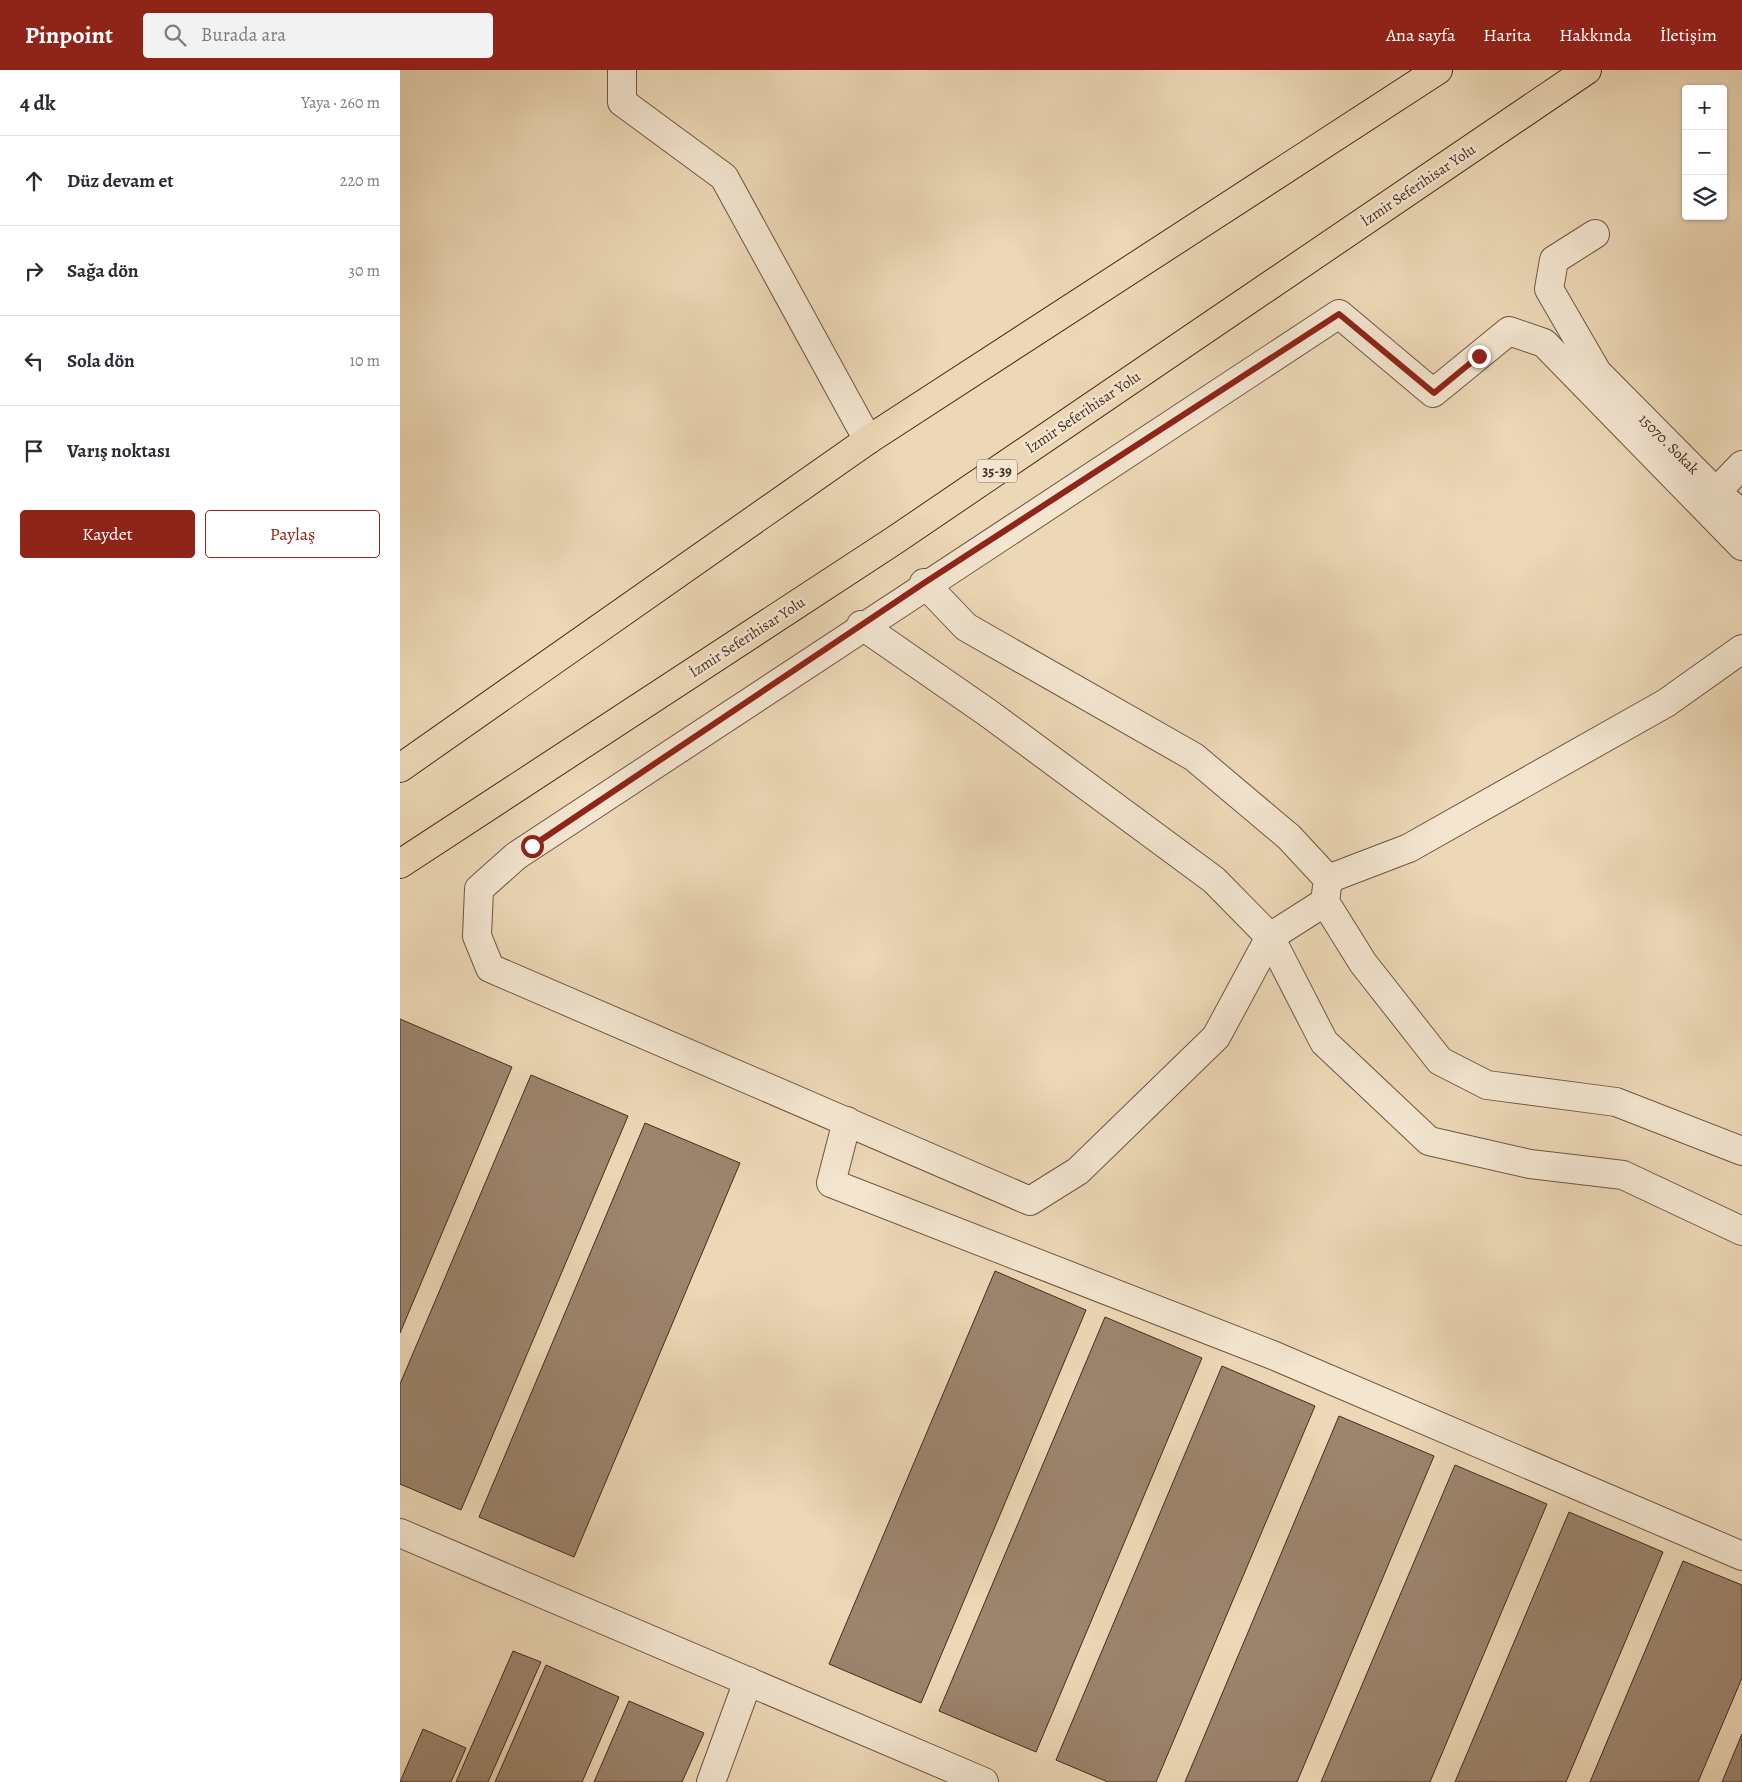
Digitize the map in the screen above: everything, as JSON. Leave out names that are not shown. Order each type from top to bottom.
[{"type":"main road","points":[[400,768],[868,440],[1438,70]]},
{"type":"main road","name":"İzmir Seferihisar Yolu","points":[[400,864],[895,540],[1587,70]]},
{"type":"street","points":[[622,70],[622,102],[724,177],[868,440]]},
{"type":"street","name":"15070. Sokak","points":[[1595,234],[1554,260],[1549,289],[1597,372],[1716,492],[1742,514]]},
{"type":"street","points":[[1742,546],[1544,344],[1509,331],[1434,393],[1339,314],[924,583],[516,856],[479,889],[477,936],[490,968],[1030,1201],[1078,1171],[1216,1037],[1270,938],[1327,891],[1408,848],[1666,703],[1742,649]]},
{"type":"street","points":[[1716,492],[1742,465]]},
{"type":"street","points":[[924,583],[966,627],[1194,757],[1289,837],[1327,891],[1363,963],[1440,1061],[1487,1085],[1616,1102],[1742,1151]]},
{"type":"street","points":[[861,625],[988,713],[1214,880],[1270,938],[1324,1042],[1429,1141],[1530,1164],[1622,1174],[1742,1231]]},
{"type":"street","points":[[847,1121],[831,1183],[1275,1356],[1742,1556]]},
{"type":"street","points":[[400,1533],[984,1782]]},
{"type":"street","points":[[711,1782],[748,1681]]},
{"type":"building","points":[[400,1019],[512,1067],[400,1333]]},
{"type":"building","points":[[531,1075],[628,1116],[461,1510],[400,1484],[400,1384]]},
{"type":"building","points":[[645,1123],[740,1163],[574,1557],[479,1517]]},
{"type":"building","points":[[995,1271],[1086,1310],[921,1703],[829,1664]]},
{"type":"building","points":[[1105,1317],[1202,1358],[1036,1752],[939,1711]]},
{"type":"building","points":[[1222,1366],[1315,1406],[1156,1782],[1108,1782],[1056,1760]]},
{"type":"building","points":[[1339,1416],[1434,1456],[1297,1782],[1185,1782]]},
{"type":"building","points":[[1455,1465],[1547,1504],[1430,1782],[1321,1782]]},
{"type":"building","points":[[1569,1512],[1663,1552],[1566,1782],[1455,1782]]},
{"type":"building","points":[[1683,1561],[1742,1585],[1742,1678],[1698,1782],[1590,1782]]},
{"type":"building","points":[[513,1651],[541,1662],[488,1782],[456,1782]]},
{"type":"building","points":[[546,1665],[619,1697],[582,1782],[495,1782]]},
{"type":"building","points":[[629,1701],[704,1733],[682,1782],[594,1782]]},
{"type":"building","points":[[423,1729],[466,1748],[451,1782],[400,1782]]},
{"type":"building","points":[[1742,1734],[1742,1782],[1722,1782]]},
{"type":"route","points":[[532,846],[924,583],[1339,314],[1434,393],[1479,356]]}]
